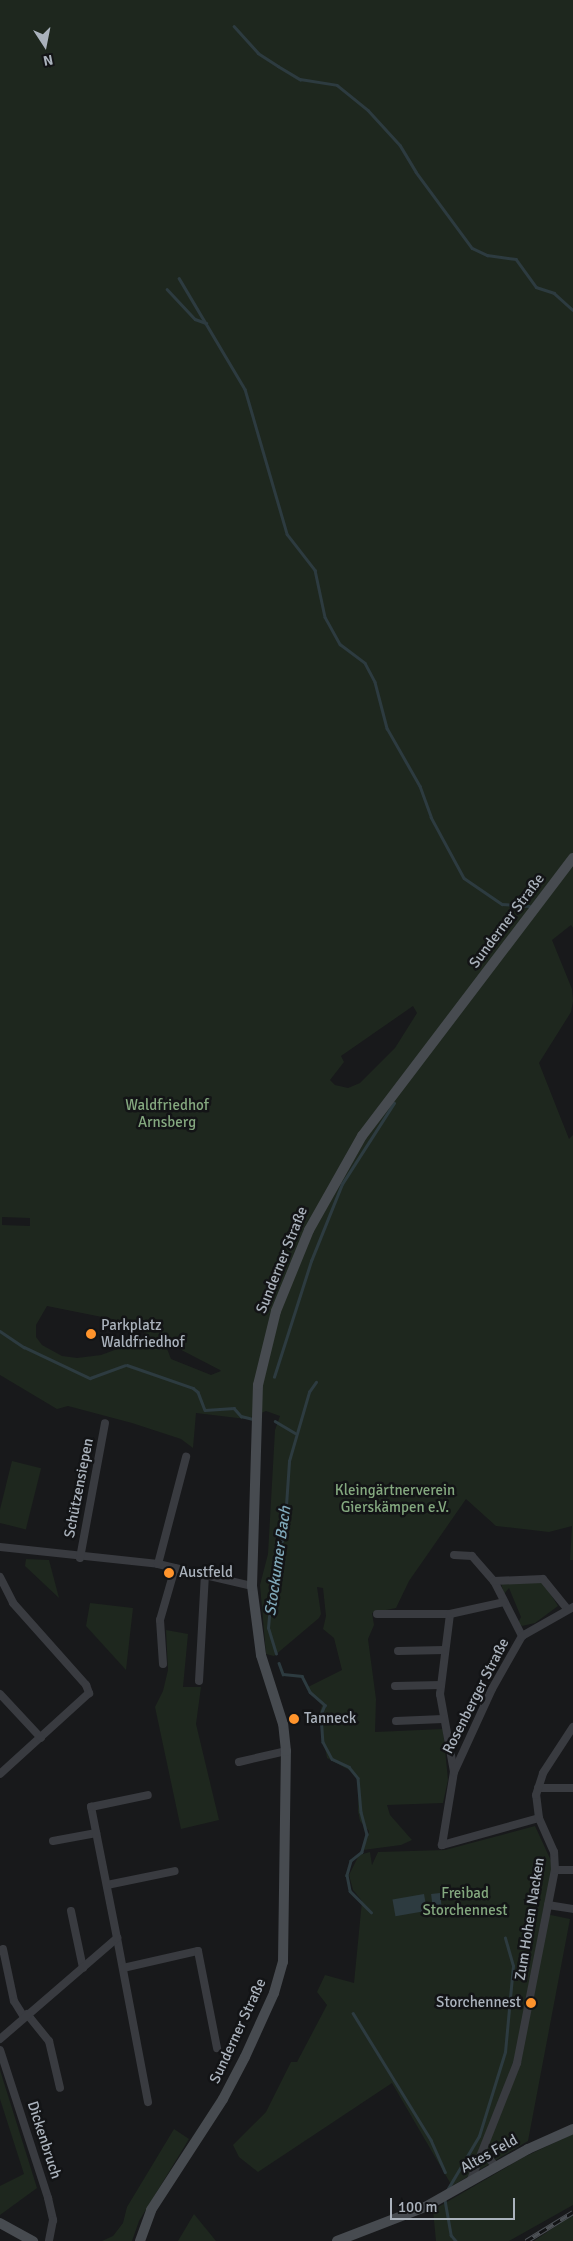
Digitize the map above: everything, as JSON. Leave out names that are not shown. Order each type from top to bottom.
[{"type":"main road","name":"Sunderner Straße","points":[[140,2241],[151,2210],[233,2079],[279,1978],[285,1905],[286,1751],[280,1715],[260,1655],[252,1586],[260,1372],[276,1311],[298,1254],[331,1185],[362,1136],[573,858]]},
{"type":"main road","name":"Altes Feld","points":[[337,2241],[398,2220],[496,2167],[573,2130]]},
{"type":"main road","points":[[0,2222],[33,2241]]},
{"type":"street","name":"Schützensiepen","points":[[80,1558],[106,1423]]},
{"type":"street","points":[[158,1564],[186,1457]]},
{"type":"street","points":[[0,1547],[80,1558],[158,1564],[252,1586]]},
{"type":"street","points":[[454,1555],[472,1556],[494,1581],[522,1636]]},
{"type":"street","points":[[163,1664],[160,1620],[175,1568]]},
{"type":"street","points":[[199,1681],[205,1575]]},
{"type":"street","points":[[0,1578],[13,1603],[89,1688],[85,1700],[0,1774]]},
{"type":"street","points":[[494,1581],[543,1579],[570,1608]]},
{"type":"street","points":[[377,1614],[450,1614],[504,1602]]},
{"type":"street","name":"Rosenberger Straße","points":[[539,1818],[442,1845],[454,1772],[492,1689],[522,1636],[570,1608]]},
{"type":"street","points":[[450,1614],[440,1685],[443,1719],[454,1772]]},
{"type":"street","points":[[398,1651],[444,1650]]},
{"type":"street","points":[[395,1686],[440,1685]]},
{"type":"street","points":[[0,1694],[41,1738]]},
{"type":"street","points":[[396,1720],[443,1719]]},
{"type":"street","name":"Zum Hohen Nacken","points":[[470,2182],[517,2063],[555,1870],[553,1846],[539,1818],[536,1801],[538,1788],[543,1772],[573,1727]]},
{"type":"street","points":[[239,1762],[286,1751]]},
{"type":"street","points":[[538,1788],[573,1788]]},
{"type":"street","points":[[148,1795],[91,1807],[148,2102]]},
{"type":"street","points":[[53,1841],[96,1833]]},
{"type":"street","points":[[555,1870],[573,1870]]},
{"type":"street","points":[[107,1885],[175,1871]]},
{"type":"street","points":[[548,1905],[573,1909]]},
{"type":"street","points":[[71,1911],[83,1968]]},
{"type":"street","points":[[0,2038],[117,1938]]},
{"type":"street","points":[[3,1949],[14,2001],[49,2041],[60,2088]]},
{"type":"street","points":[[123,1968],[198,1952],[217,2048]]},
{"type":"street","name":"Dickenbruch","points":[[0,2050],[51,2210],[53,2220],[49,2241]]},
{"type":"street","points":[[483,2151],[496,2167]]},
{"type":"green space","points":[[0,0],[573,0],[573,928],[571,925],[552,940],[572,989],[573,1001],[571,1012],[539,1063],[569,1139],[573,1135],[573,1560],[570,1560],[572,1526],[549,1532],[496,1526],[466,1499],[409,1581],[396,1608],[372,1613],[374,1625],[368,1639],[376,1699],[375,1732],[443,1729],[448,1780],[443,1803],[387,1805],[390,1815],[412,1840],[401,1845],[363,1850],[369,1831],[360,1821],[358,1811],[359,1781],[351,1771],[327,1758],[319,1715],[322,1705],[306,1688],[342,1670],[334,1638],[323,1629],[326,1616],[323,1588],[317,1587],[321,1614],[319,1618],[274,1656],[266,1654],[260,1585],[268,1554],[275,1430],[280,1416],[266,1411],[246,1419],[196,1413],[193,1448],[181,1439],[132,1423],[68,1406],[57,1409],[0,1375]],"holes":[[[413,1006],[417,1013],[395,1048],[360,1083],[348,1088],[335,1085],[330,1080],[344,1062],[341,1056]],[[2,1217],[30,1218],[30,1226],[2,1225]],[[47,1306],[132,1323],[150,1337],[101,1355],[77,1358],[62,1356],[42,1345],[36,1337],[36,1325]],[[164,1341],[221,1371],[211,1375],[171,1359]]]},
{"type":"green space","points":[[12,1461],[41,1468],[26,1529],[0,1523],[0,1509]]},
{"type":"green space","points":[[26,1559],[49,1560],[59,1598],[25,1566]]},
{"type":"green space","points":[[542,1581],[558,1606],[535,1623],[522,1626],[518,1623],[521,1617],[509,1588],[504,1594],[501,1583]]},
{"type":"green space","points":[[90,1603],[133,1608],[126,1670],[86,1626]]},
{"type":"green space","points":[[166,1630],[188,1634],[183,1687],[201,1687],[196,1724],[219,1820],[181,1829],[155,1707],[163,1691],[168,1670]]},
{"type":"green space","name":"Freibad Storchennest","points":[[535,1826],[553,1865],[546,1914],[570,1919],[528,2141],[452,2186],[392,2083],[258,2172],[239,2157],[233,2145],[266,2112],[291,2062],[297,2062],[327,2005],[317,1992],[325,1975],[354,1983],[362,1901],[353,1890],[349,1875],[359,1855],[370,1852],[372,1865],[378,1852],[445,1850]]},
{"type":"green space","points":[[0,2070],[37,2188],[0,2215],[0,2186],[24,2174],[0,2099]]},
{"type":"green space","points":[[174,2129],[189,2139],[139,2221],[132,2241],[102,2241],[113,2236],[123,2223],[127,2207]]},
{"type":"green space","points":[[573,2134],[573,2205],[509,2241],[436,2241],[433,2210],[524,2157]]},
{"type":"green space","points":[[194,2214],[216,2241],[178,2241]]},
{"type":"green space","points":[[573,2215],[573,2241],[534,2241],[563,2221]]},
{"type":"shaded area","points":[[440,1893],[442,1909],[433,1910],[431,1894]]},
{"type":"shaded area","points":[[424,1894],[427,1911],[395,1916],[392,1900]]},
{"type":"waterway","points":[[234,26],[258,53],[278,66],[300,79],[337,85],[368,110],[400,145],[416,172],[472,248],[487,255],[516,259],[536,287],[554,293],[573,310]]},
{"type":"waterway","points":[[179,278],[245,389],[287,534],[315,570],[325,617],[340,644],[365,663],[375,682],[387,728],[420,786],[431,817],[464,878],[502,904],[529,906]]},
{"type":"waterway","points":[[167,289],[195,319],[206,323]]},
{"type":"waterway","points":[[274,1377],[311,1261],[342,1184],[394,1103]]},
{"type":"waterway","points":[[0,1331],[24,1347],[90,1378],[125,1365]]},
{"type":"waterway","points":[[127,1365],[193,1388],[198,1392],[205,1410],[234,1408],[241,1416],[253,1419]]},
{"type":"waterway","name":"Stockumer Bach","points":[[276,1654],[268,1628],[276,1558],[284,1535],[289,1461],[309,1392],[316,1382]]},
{"type":"waterway","points":[[275,1421],[295,1433]]},
{"type":"waterway","name":"Stockumer Bach","points":[[279,1663],[283,1674],[302,1676],[310,1692],[325,1705],[321,1715],[323,1742],[332,1759],[349,1767],[358,1778],[361,1812],[367,1834],[362,1852],[351,1861],[347,1875],[350,1891],[371,1912]]},
{"type":"waterway","name":"Stockumer Bach","points":[[446,2192],[479,2136],[505,2052],[513,1966],[505,1938]]},
{"type":"waterway","points":[[353,2013],[431,2140],[445,2172]]},
{"type":"waterway","name":"Stockumer Bach","points":[[445,2200],[451,2235],[456,2241]]},
{"type":"railway","points":[[526,2241],[573,2212]]},
{"type":"place","name":"Parkplatz Waldfriedhof","points":[[91,1334]]},
{"type":"place","name":"Austfeld","points":[[169,1573]]},
{"type":"place","name":"Tanneck","points":[[294,1719]]},
{"type":"place","name":"Storchennest","points":[[531,2003]]},
{"type":"park label","name":"Waldfriedhof Arnsberg","points":[[167,1114]]},
{"type":"park label","name":"Kleingärtnerverein Gierskämpen e.V.","points":[[395,1498]]}]
